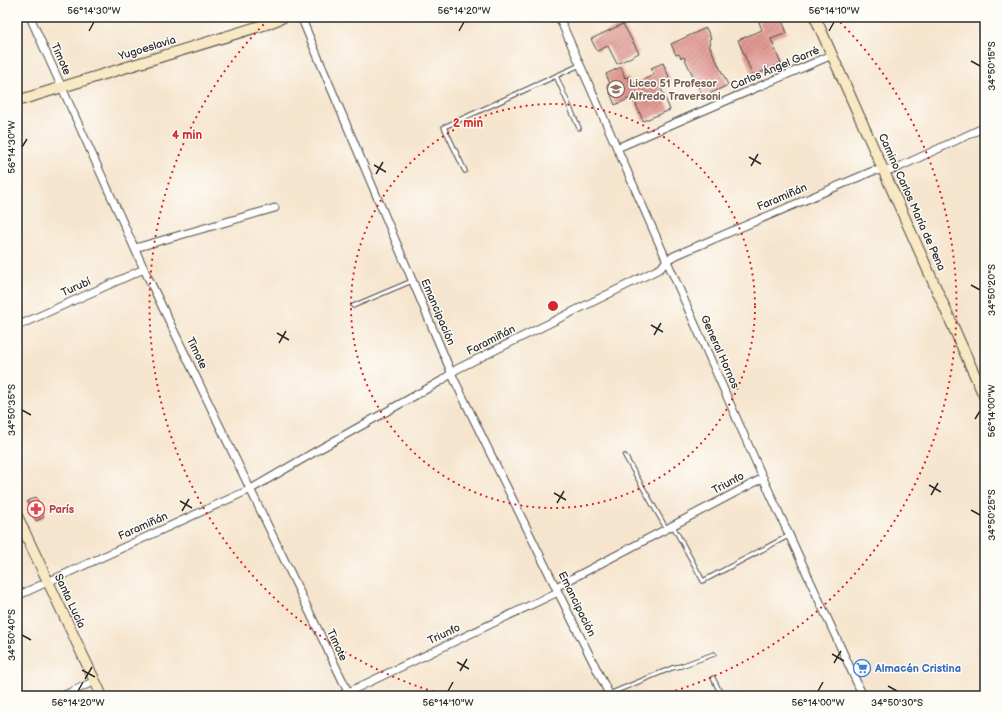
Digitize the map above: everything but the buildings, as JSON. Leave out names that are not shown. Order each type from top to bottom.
[{"type":"street","name":"Timote","points":[[30,17],[144,269],[349,694]]},
{"type":"street","name":"Yugoeslavia","points":[[17,101],[267,24],[284,17]]},
{"type":"street","name":"Emancipación","points":[[301,17],[452,373],[557,590],[610,695]]},
{"type":"street","name":"General Hornos","points":[[558,17],[763,478],[863,696]]},
{"type":"street","name":"Camino Carlos María de Pena","points":[[815,17],[985,398]]},
{"type":"street","name":"Carlos Ángel Garré","points":[[617,148],[832,55]]},
{"type":"street","name":"Faramiñán","points":[[17,596],[251,489],[441,381],[457,369],[661,268],[667,260],[674,256],[873,171],[897,168],[985,127]]},
{"type":"street","points":[[135,248],[275,208]]},
{"type":"street","name":"Turubí","points":[[17,326],[144,269]]},
{"type":"street","name":"Triunfo","points":[[340,696],[349,694],[557,590],[669,526],[763,478]]},
{"type":"street","name":"Santa Lucía","points":[[17,516],[102,696]]},
{"type":"street","points":[[62,696],[95,680]]},
{"type":"lane","points":[[465,171],[444,127],[580,65]]},
{"type":"lane","points":[[556,76],[579,128]]},
{"type":"lane","points":[[353,306],[413,280]]},
{"type":"lane","points":[[625,456],[703,581],[790,536]]},
{"type":"lane","points":[[610,695],[672,668],[714,654]]},
{"type":"lane","points":[[713,678],[722,696]]},
{"type":"place","name":"Liceo 51 Profesor Alfredo Traversoni","points":[[616,89]]},
{"type":"place","name":"París","points":[[36,509]]},
{"type":"place","name":"Almacén Cristina","points":[[862,668]]}]
